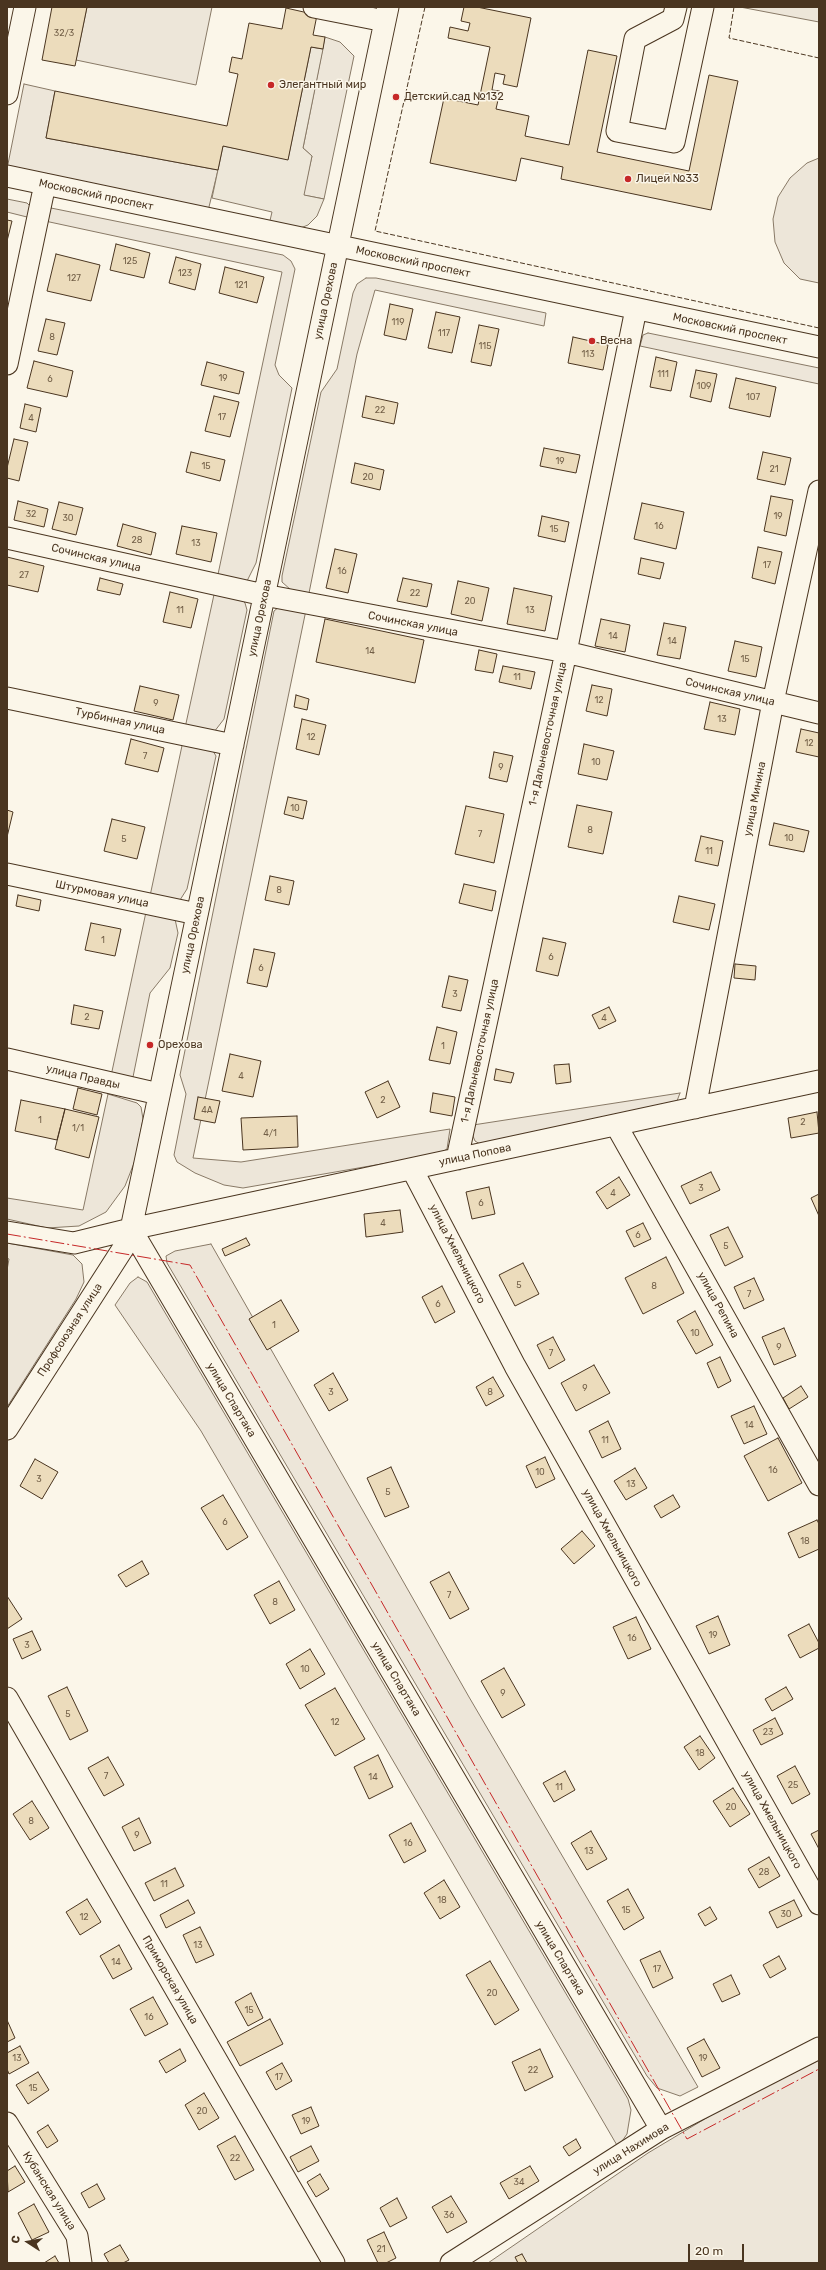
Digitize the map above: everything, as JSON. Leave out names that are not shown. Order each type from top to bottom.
[{"type":"street","points":[[7,94],[25,7]]},
{"type":"street","points":[[314,7],[387,14]]},
{"type":"street","points":[[676,7],[673,19],[635,39],[617,131],[674,142],[703,7]]},
{"type":"street","name":"улица Орехова","points":[[131,1229],[387,14]]},
{"type":"street","name":"Московский проспект","points":[[7,176],[819,347]]},
{"type":"street","points":[[7,364],[45,184]]},
{"type":"street","name":"1-я Дальневосточная улица","points":[[457,1159],[566,652],[636,309]]},
{"type":"street","name":"улица Минина","points":[[695,1108],[774,702],[819,491]]},
{"type":"street","name":"Сочинская улица","points":[[7,538],[264,595],[566,652],[819,713]]},
{"type":"street","name":"Турбинная улица","points":[[7,698],[233,745]]},
{"type":"street","name":"Штурмовая улица","points":[[7,874],[197,914]]},
{"type":"street","name":"улица Правды","points":[[7,1059],[159,1094]]},
{"type":"street","name":"улица Попова","points":[[7,1232],[74,1243],[131,1229],[819,1082]]},
{"type":"street","name":"улица Репина","points":[[616,1125],[819,1485]]},
{"type":"street","name":"улица Хмельницкого","points":[[412,1169],[515,1366],[819,1904]]},
{"type":"street","name":"Профсоюзная улица","points":[[7,1429],[124,1247],[131,1229]]},
{"type":"street","name":"улица Спартака","points":[[131,1229],[661,2129]]},
{"type":"street","name":"Приморская улица","points":[[7,1698],[334,2263]]},
{"type":"street","name":"улица Нахимова","points":[[451,2263],[661,2129],[819,2048]]},
{"type":"street","name":"Кубанская улица","points":[[7,2123],[77,2236],[81,2263]]},
{"type":"shaded area","points":[[87,7],[212,7],[196,85],[76,60]]},
{"type":"shaded area","points":[[740,7],[819,7],[819,22]]},
{"type":"shaded area","points":[[325,37],[340,42],[354,56],[324,199],[303,195],[312,156],[303,148]]},
{"type":"shaded area","points":[[311,47],[323,49],[303,148],[312,156],[304,195],[324,199],[317,216],[308,225],[293,231],[268,229],[272,212],[212,198],[223,146],[288,159]]},
{"type":"shaded area","points":[[24,84],[55,91],[46,138],[218,170],[208,211],[7,169]]},
{"type":"shaded area","points":[[819,158],[819,283],[800,279],[784,263],[775,242],[773,219],[778,197],[790,178],[807,163]]},
{"type":"shaded area","points":[[7,199],[27,203],[30,206],[31,218],[7,212]]},
{"type":"shaded area","points":[[51,208],[283,255],[291,261],[295,269],[275,365],[279,375],[292,388],[256,563],[247,581],[217,579],[282,272],[45,221]]},
{"type":"shaded area","points":[[366,278],[376,278],[546,313],[544,326],[375,290],[357,354],[309,593],[291,590],[282,582],[282,576],[321,392],[337,369],[353,293],[357,284]]},
{"type":"shaded area","points":[[648,333],[819,368],[819,384],[640,346],[643,335]]},
{"type":"shaded area","points":[[215,590],[238,596],[245,603],[247,610],[224,719],[214,732],[185,728]]},
{"type":"shaded area","points":[[279,607],[306,610],[193,1158],[241,1162],[450,1129],[447,1149],[439,1154],[243,1188],[224,1185],[195,1173],[177,1162],[174,1155],[186,1094],[180,1075],[274,611]]},
{"type":"shaded area","points":[[183,741],[213,751],[216,756],[187,889],[180,900],[150,896]]},
{"type":"shaded area","points":[[146,912],[175,919],[178,933],[170,968],[150,993],[133,1077],[128,1079],[111,1076]]},
{"type":"shaded area","points":[[680,1093],[677,1101],[480,1144],[475,1141],[473,1136],[473,1125]]},
{"type":"shaded area","points":[[108,1094],[137,1103],[141,1107],[143,1119],[136,1158],[125,1186],[106,1212],[79,1226],[47,1228],[7,1219],[7,1198],[83,1210]]},
{"type":"shaded area","points":[[7,1243],[73,1255],[82,1264],[84,1282],[76,1299],[7,1407],[7,1270],[9,1259],[7,1258]]},
{"type":"shaded area","points":[[211,1244],[469,1697],[698,2087],[680,2096],[657,2088],[647,2076],[167,1263],[166,1256],[175,1251]]},
{"type":"shaded area","points":[[138,1277],[147,1282],[628,2099],[631,2110],[627,2134],[618,2147],[201,1431],[115,1305],[130,1283]]},
{"type":"shaded area","points":[[819,2060],[819,2263],[488,2263],[648,2153],[718,2111]]},
{"type":"building","points":[[52,7],[87,7],[75,66],[42,60]]},
{"type":"building","points":[[464,7],[477,7],[531,18],[517,87],[503,84],[505,75],[495,73],[492,90],[500,91],[496,109],[529,116],[525,136],[569,145],[588,50],[617,56],[597,152],[689,171],[709,75],[738,81],[711,210],[561,179],[563,167],[521,158],[516,181],[430,163],[444,98],[478,105],[490,47],[448,38],[450,27],[468,31],[470,23],[461,21]]},
{"type":"building","points":[[286,8],[317,15],[313,35],[325,37],[323,49],[311,47],[288,160],[223,146],[218,170],[46,138],[55,91],[227,126],[238,74],[229,72],[232,57],[242,59],[249,23],[282,29]]},
{"type":"building","points":[[7,220],[12,221],[7,241]]},
{"type":"building","points":[[116,244],[150,253],[144,278],[110,270]]},
{"type":"building","points":[[56,254],[100,265],[91,301],[47,291]]},
{"type":"building","points":[[176,257],[201,264],[195,290],[169,283]]},
{"type":"building","points":[[225,267],[264,277],[257,303],[219,293]]},
{"type":"building","points":[[390,304],[413,309],[406,340],[384,335]]},
{"type":"building","points":[[436,312],[460,317],[452,353],[428,348]]},
{"type":"building","points":[[46,319],[65,323],[57,355],[38,351]]},
{"type":"building","points":[[479,325],[499,329],[491,366],[471,362]]},
{"type":"building","points":[[573,337],[608,345],[603,370],[568,363]]},
{"type":"building","points":[[656,357],[677,362],[671,391],[650,387]]},
{"type":"building","points":[[34,361],[73,371],[67,397],[27,388]]},
{"type":"building","points":[[207,362],[244,372],[239,394],[201,385]]},
{"type":"building","points":[[696,370],[717,374],[711,402],[690,397]]},
{"type":"building","points":[[736,378],[776,387],[770,417],[729,408]]},
{"type":"building","points":[[214,396],[239,402],[230,437],[205,431]]},
{"type":"building","points":[[366,396],[398,403],[394,424],[362,417]]},
{"type":"building","points":[[25,404],[41,408],[36,432],[20,428]]},
{"type":"building","points":[[14,439],[28,442],[19,481],[7,478],[7,468]]},
{"type":"building","points":[[544,448],[580,455],[576,473],[540,466]]},
{"type":"building","points":[[191,452],[225,460],[220,481],[186,472]]},
{"type":"building","points":[[763,452],[791,458],[785,485],[757,479]]},
{"type":"building","points":[[355,463],[384,470],[380,490],[351,483]]},
{"type":"building","points":[[771,496],[793,500],[786,536],[764,531]]},
{"type":"building","points":[[18,501],[48,509],[44,527],[14,520]]},
{"type":"building","points":[[59,502],[83,508],[76,535],[52,529]]},
{"type":"building","points":[[642,503],[684,512],[676,549],[634,539]]},
{"type":"building","points":[[542,516],[569,522],[565,542],[538,536]]},
{"type":"building","points":[[123,524],[156,533],[151,555],[117,546]]},
{"type":"building","points":[[182,526],[217,533],[211,562],[176,554]]},
{"type":"building","points":[[758,547],[782,552],[775,584],[752,578]]},
{"type":"building","points":[[335,549],[357,554],[348,593],[326,588]]},
{"type":"building","points":[[7,557],[44,566],[38,592],[7,585]]},
{"type":"building","points":[[641,558],[664,563],[660,579],[638,574]]},
{"type":"building","points":[[100,578],[123,584],[120,595],[97,590]]},
{"type":"building","points":[[403,578],[432,584],[427,607],[397,601]]},
{"type":"building","points":[[458,581],[489,588],[482,621],[451,614]]},
{"type":"building","points":[[514,588],[552,596],[545,631],[507,624]]},
{"type":"building","points":[[170,592],[198,599],[191,628],[163,622]]},
{"type":"building","points":[[325,619],[424,640],[415,683],[316,662]]},
{"type":"building","points":[[601,619],[630,625],[625,652],[595,646]]},
{"type":"building","points":[[664,623],[686,627],[680,659],[657,655]]},
{"type":"building","points":[[735,641],[762,647],[756,677],[728,671]]},
{"type":"building","points":[[479,650],[497,654],[493,673],[475,670]]},
{"type":"building","points":[[503,666],[535,672],[531,689],[499,682]]},
{"type":"building","points":[[592,685],[612,689],[607,716],[586,711]]},
{"type":"building","points":[[140,686],[179,695],[173,720],[134,711]]},
{"type":"building","points":[[296,695],[309,699],[307,710],[294,707]]},
{"type":"building","points":[[710,702],[740,709],[735,735],[704,729]]},
{"type":"building","points":[[302,719],[326,725],[319,755],[296,749]]},
{"type":"building","points":[[801,729],[819,733],[819,757],[796,752]]},
{"type":"building","points":[[131,739],[164,748],[158,772],[125,764]]},
{"type":"building","points":[[584,744],[614,751],[607,780],[578,774]]},
{"type":"building","points":[[494,752],[513,756],[507,782],[489,778]]},
{"type":"building","points":[[288,797],[307,801],[303,819],[284,814]]},
{"type":"building","points":[[577,805],[612,812],[603,854],[568,847]]},
{"type":"building","points":[[466,806],[504,814],[494,863],[455,854]]},
{"type":"building","points":[[7,810],[13,812],[7,837]]},
{"type":"building","points":[[112,819],[145,827],[137,859],[104,851]]},
{"type":"building","points":[[774,823],[809,831],[804,852],[769,845]]},
{"type":"building","points":[[701,836],[723,841],[718,866],[695,861]]},
{"type":"building","points":[[270,876],[294,881],[289,905],[265,900]]},
{"type":"building","points":[[464,884],[496,891],[492,911],[459,903]]},
{"type":"building","points":[[18,895],[41,900],[39,911],[16,906]]},
{"type":"building","points":[[679,896],[715,904],[709,930],[673,922]]},
{"type":"building","points":[[91,923],[121,929],[115,956],[85,950]]},
{"type":"building","points":[[543,938],[566,943],[558,976],[536,971]]},
{"type":"building","points":[[254,949],[275,953],[267,987],[247,983]]},
{"type":"building","points":[[735,964],[756,966],[755,980],[734,978]]},
{"type":"building","points":[[449,976],[468,980],[461,1011],[442,1007]]},
{"type":"building","points":[[74,1005],[103,1011],[99,1029],[71,1024]]},
{"type":"building","points":[[609,1007],[616,1021],[599,1029],[592,1015]]},
{"type":"building","points":[[437,1027],[457,1032],[450,1064],[429,1060]]},
{"type":"building","points":[[230,1054],[261,1061],[253,1097],[222,1091]]},
{"type":"building","points":[[569,1064],[571,1082],[556,1084],[554,1065]]},
{"type":"building","points":[[496,1069],[514,1073],[511,1083],[494,1080]]},
{"type":"building","points":[[388,1081],[400,1107],[377,1118],[365,1092]]},
{"type":"building","points":[[78,1088],[102,1094],[97,1115],[73,1109]]},
{"type":"building","points":[[433,1093],[455,1097],[452,1116],[430,1112]]},
{"type":"building","points":[[198,1097],[220,1101],[215,1123],[194,1119]]},
{"type":"building","points":[[21,1100],[65,1109],[57,1140],[15,1131]]},
{"type":"building","points":[[65,1109],[99,1117],[89,1158],[55,1149]]},
{"type":"building","points":[[817,1112],[819,1133],[791,1138],[788,1118]]},
{"type":"building","points":[[297,1116],[298,1147],[243,1150],[241,1118]]},
{"type":"building","points":[[711,1172],[720,1190],[690,1204],[681,1186]]},
{"type":"building","points":[[619,1177],[630,1195],[607,1209],[596,1192]]},
{"type":"building","points":[[489,1187],[495,1214],[472,1219],[466,1192]]},
{"type":"building","points":[[819,1194],[819,1216],[811,1198]]},
{"type":"building","points":[[400,1210],[403,1232],[366,1237],[364,1214]]},
{"type":"building","points":[[643,1223],[651,1239],[634,1247],[626,1231]]},
{"type":"building","points":[[728,1227],[743,1257],[725,1266],[710,1235]]},
{"type":"building","points":[[246,1238],[250,1245],[225,1256],[222,1249]]},
{"type":"building","points":[[666,1257],[684,1293],[643,1314],[625,1278]]},
{"type":"building","points":[[523,1263],[539,1294],[515,1306],[499,1275]]},
{"type":"building","points":[[754,1278],[764,1300],[744,1309],[734,1287]]},
{"type":"building","points":[[442,1286],[455,1312],[435,1323],[422,1297]]},
{"type":"building","points":[[281,1300],[299,1331],[267,1350],[249,1319]]},
{"type":"building","points":[[695,1311],[713,1345],[696,1354],[677,1321]]},
{"type":"building","points":[[784,1328],[796,1356],[774,1365],[762,1337]]},
{"type":"building","points":[[553,1337],[565,1360],[549,1369],[537,1345]]},
{"type":"building","points":[[720,1357],[731,1381],[718,1388],[707,1363]]},
{"type":"building","points":[[594,1365],[610,1393],[576,1411],[561,1383]]},
{"type":"building","points":[[333,1373],[348,1400],[329,1411],[314,1385]]},
{"type":"building","points":[[493,1377],[504,1396],[486,1406],[476,1387]]},
{"type":"building","points":[[801,1386],[808,1397],[789,1409],[783,1398]]},
{"type":"building","points":[[754,1406],[767,1434],[744,1444],[731,1416]]},
{"type":"building","points":[[608,1421],[621,1449],[602,1458],[589,1431]]},
{"type":"building","points":[[778,1438],[802,1483],[768,1501],[744,1456]]},
{"type":"building","points":[[545,1457],[555,1479],[536,1488],[526,1466]]},
{"type":"building","points":[[35,1459],[58,1472],[42,1499],[20,1486]]},
{"type":"building","points":[[391,1467],[409,1507],[385,1517],[367,1478]]},
{"type":"building","points":[[635,1468],[647,1488],[626,1500],[614,1481]]},
{"type":"building","points":[[223,1495],[248,1537],[227,1550],[201,1508]]},
{"type":"building","points":[[673,1495],[680,1507],[661,1518],[654,1506]]},
{"type":"building","points":[[817,1520],[819,1524],[819,1549],[799,1558],[788,1533]]},
{"type":"building","points":[[582,1531],[595,1546],[574,1564],[561,1549]]},
{"type":"building","points":[[142,1561],[149,1574],[126,1587],[118,1575]]},
{"type":"building","points":[[449,1572],[469,1609],[450,1619],[430,1582]]},
{"type":"building","points":[[279,1581],[295,1610],[270,1624],[254,1595]]},
{"type":"building","points":[[7,1596],[22,1619],[7,1629]]},
{"type":"building","points":[[718,1616],[730,1645],[709,1654],[696,1626]]},
{"type":"building","points":[[636,1617],[651,1649],[628,1659],[613,1627]]},
{"type":"building","points":[[809,1624],[819,1643],[819,1648],[800,1658],[788,1635]]},
{"type":"building","points":[[32,1631],[41,1650],[22,1659],[13,1639]]},
{"type":"building","points":[[310,1649],[325,1674],[300,1689],[286,1664]]},
{"type":"building","points":[[504,1668],[525,1705],[502,1718],[481,1681]]},
{"type":"building","points":[[67,1687],[88,1731],[70,1740],[48,1696]]},
{"type":"building","points":[[786,1687],[793,1699],[772,1711],[765,1699]]},
{"type":"building","points":[[335,1688],[365,1739],[335,1756],[305,1705]]},
{"type":"building","points":[[775,1718],[783,1734],[761,1745],[753,1730]]},
{"type":"building","points":[[700,1736],[715,1758],[699,1770],[684,1747]]},
{"type":"building","points":[[378,1755],[393,1787],[369,1799],[354,1767]]},
{"type":"building","points":[[108,1757],[124,1785],[104,1796],[88,1768]]},
{"type":"building","points":[[795,1766],[810,1794],[792,1804],[777,1776]]},
{"type":"building","points":[[565,1771],[575,1790],[554,1802],[543,1783]]},
{"type":"building","points":[[733,1788],[750,1814],[730,1827],[713,1801]]},
{"type":"building","points":[[32,1801],[49,1828],[30,1840],[13,1814]]},
{"type":"building","points":[[139,1818],[151,1843],[134,1851],[122,1827]]},
{"type":"building","points":[[411,1823],[426,1851],[404,1863],[389,1835]]},
{"type":"building","points":[[819,1830],[819,1849],[811,1834]]},
{"type":"building","points":[[591,1831],[607,1859],[587,1870],[571,1843]]},
{"type":"building","points":[[769,1857],[780,1876],[759,1888],[748,1869]]},
{"type":"building","points":[[175,1868],[184,1886],[154,1901],[145,1883]]},
{"type":"building","points":[[444,1880],[460,1907],[440,1919],[424,1893]]},
{"type":"building","points":[[628,1889],[644,1918],[624,1930],[607,1901]]},
{"type":"building","points":[[87,1899],[101,1922],[80,1935],[66,1912]]},
{"type":"building","points":[[188,1900],[195,1913],[166,1928],[160,1915]]},
{"type":"building","points":[[794,1900],[802,1916],[777,1928],[769,1912]]},
{"type":"building","points":[[710,1907],[717,1919],[705,1926],[698,1914]]},
{"type":"building","points":[[200,1927],[214,1955],[196,1963],[183,1935]]},
{"type":"building","points":[[119,1945],[132,1969],[113,1979],[100,1956]]},
{"type":"building","points":[[660,1951],[673,1978],[653,1988],[640,1960]]},
{"type":"building","points":[[779,1956],[786,1969],[770,1978],[763,1965]]},
{"type":"building","points":[[490,1961],[519,2010],[495,2025],[466,1975]]},
{"type":"building","points":[[731,1975],[740,1994],[722,2002],[713,1984]]},
{"type":"building","points":[[251,1993],[263,2018],[248,2026],[235,2002]]},
{"type":"building","points":[[153,1997],[168,2024],[145,2036],[130,2009]]},
{"type":"building","points":[[270,2019],[283,2044],[240,2066],[227,2042]]},
{"type":"building","points":[[7,2020],[15,2038],[7,2042]]},
{"type":"building","points":[[704,2039],[720,2068],[702,2077],[687,2048]]},
{"type":"building","points":[[20,2046],[29,2063],[9,2074],[7,2069],[7,2053]]},
{"type":"building","points":[[180,2049],[186,2061],[166,2073],[159,2061]]},
{"type":"building","points":[[540,2049],[553,2077],[525,2091],[512,2062]]},
{"type":"building","points":[[282,2063],[292,2081],[276,2090],[266,2072]]},
{"type":"building","points":[[38,2072],[49,2090],[28,2104],[16,2085]]},
{"type":"building","points":[[204,2093],[219,2118],[199,2130],[185,2105]]},
{"type":"building","points":[[311,2107],[319,2126],[301,2134],[292,2115]]},
{"type":"building","points":[[48,2125],[58,2141],[47,2148],[37,2132]]},
{"type":"building","points":[[235,2136],[254,2170],[235,2180],[217,2146]]},
{"type":"building","points":[[576,2139],[581,2148],[569,2156],[563,2147]]},
{"type":"building","points":[[311,2146],[319,2161],[298,2172],[290,2157]]},
{"type":"building","points":[[15,2166],[25,2182],[8,2192],[7,2171]]},
{"type":"building","points":[[530,2166],[539,2181],[509,2199],[500,2183]]},
{"type":"building","points":[[320,2174],[329,2189],[316,2197],[307,2182]]},
{"type":"building","points":[[97,2184],[105,2199],[89,2208],[81,2193]]},
{"type":"building","points":[[451,2196],[467,2222],[447,2233],[432,2207]]},
{"type":"building","points":[[397,2198],[407,2218],[390,2227],[380,2208]]},
{"type":"building","points":[[34,2204],[49,2232],[32,2240],[18,2213]]},
{"type":"building","points":[[384,2232],[396,2258],[386,2263],[378,2263],[367,2240]]},
{"type":"building","points":[[120,2245],[129,2260],[123,2263],[109,2263],[104,2254]]},
{"type":"building","points":[[522,2254],[527,2263],[518,2263],[515,2257]]},
{"type":"building","points":[[55,2256],[59,2263],[44,2263]]},
{"type":"fence","points":[[425,7],[375,231],[819,328]]},
{"type":"fence","points":[[734,7],[729,38],[819,58]]},
{"type":"power","points":[[7,1234],[190,1265],[687,2139],[819,2069]]},
{"type":"place","name":"Элегантный мир","points":[[271,85]]},
{"type":"place","name":"Детский сад №132","points":[[396,97]]},
{"type":"place","name":"Лицей №33","points":[[628,179]]},
{"type":"place","name":"Весна","points":[[592,341]]},
{"type":"place","name":"Орехова","points":[[150,1045]]}]
